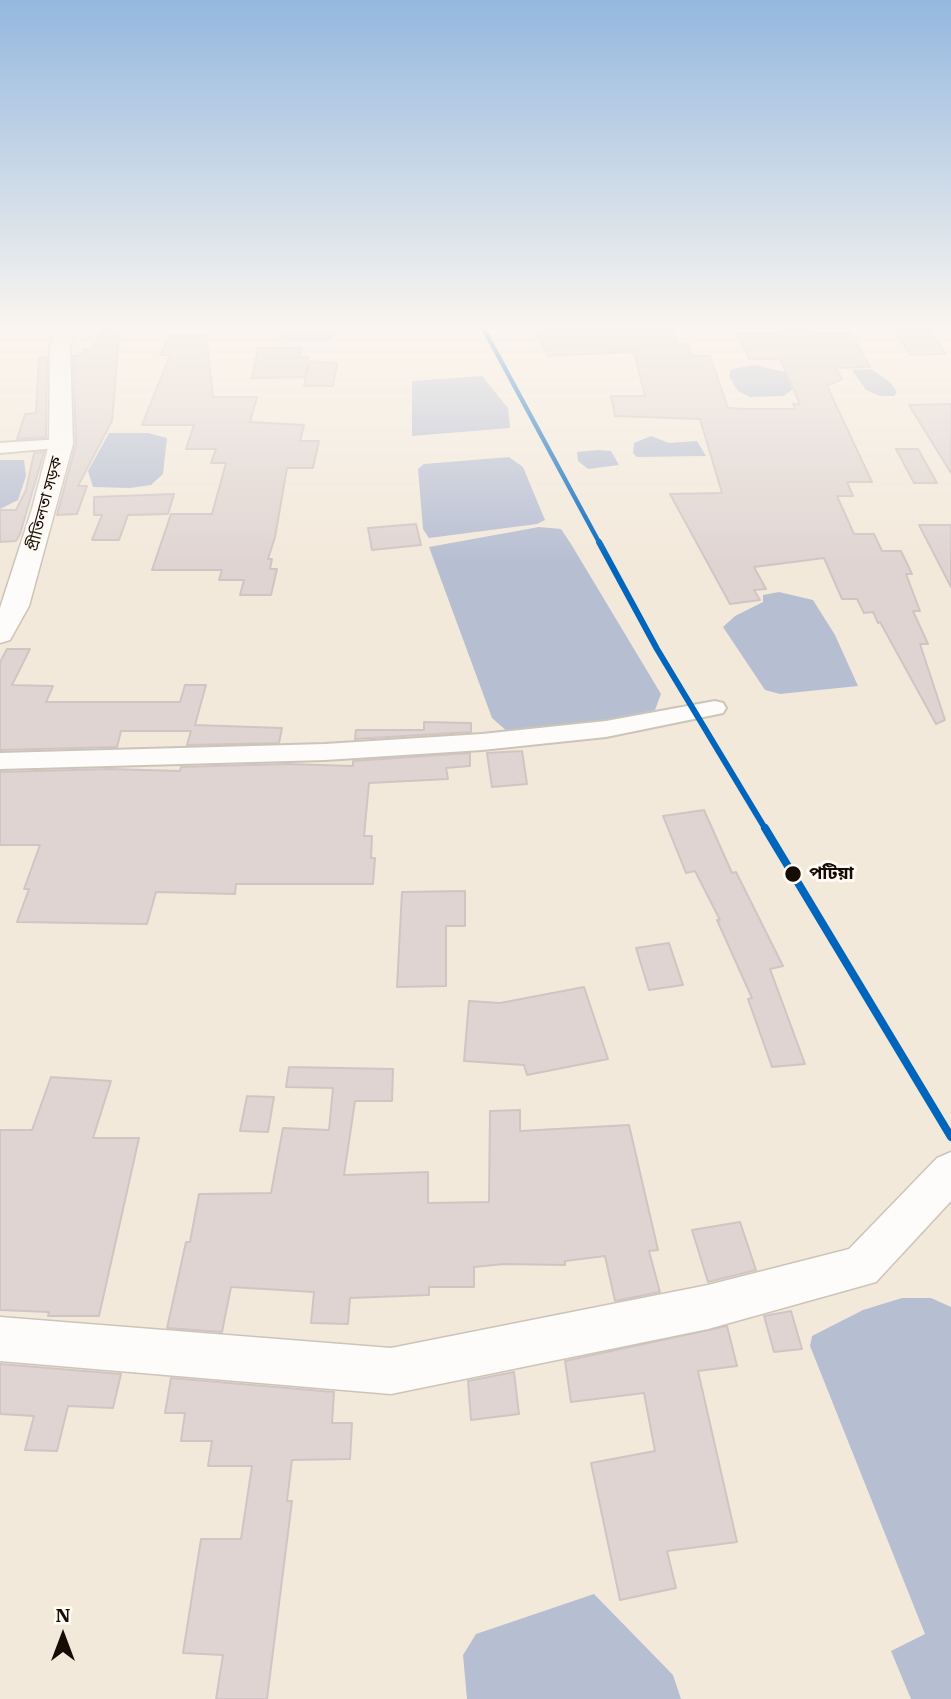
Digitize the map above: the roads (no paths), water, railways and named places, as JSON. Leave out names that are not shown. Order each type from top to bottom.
[{"type":"main road","name":"প্রীতিলতা সড়ক","points":[[0,634],[15,606],[45,509],[61,444],[61,405]]},
{"type":"street","points":[[0,448],[61,444]]},
{"type":"street","points":[[0,761],[313,752],[481,742],[606,729],[715,708]]},
{"type":"street","points":[[0,1339],[391,1371],[708,1307],[861,1267],[951,1172]]},
{"type":"water","points":[[412,405],[506,405],[508,408],[510,428],[412,436]]},
{"type":"water","points":[[109,433],[148,433],[167,438],[163,474],[151,485],[130,488],[93,487],[88,471]]},
{"type":"water","points":[[651,436],[669,443],[697,441],[706,456],[637,457],[633,453],[634,443]]},
{"type":"water","points":[[611,451],[619,465],[588,469],[578,461],[577,452]]},
{"type":"water","points":[[509,457],[523,467],[545,520],[537,524],[429,538],[423,529],[418,469],[424,464]]},
{"type":"water","points":[[0,460],[24,460],[26,476],[18,500],[0,509]]},
{"type":"water","points":[[539,527],[561,529],[571,544],[661,694],[655,710],[598,723],[508,732],[492,718],[429,547]]},
{"type":"water","points":[[779,592],[813,600],[835,635],[858,686],[780,694],[765,690],[723,627],[735,616],[763,602],[763,595]]},
{"type":"water","points":[[902,1298],[931,1298],[951,1307],[951,1699],[911,1699],[891,1651],[925,1634],[810,1346],[812,1336],[863,1310]]},
{"type":"water","points":[[594,1594],[673,1675],[681,1699],[467,1699],[463,1655],[476,1634]]},
{"type":"place","name":"পটিয়া","points":[[793,874]]}]
